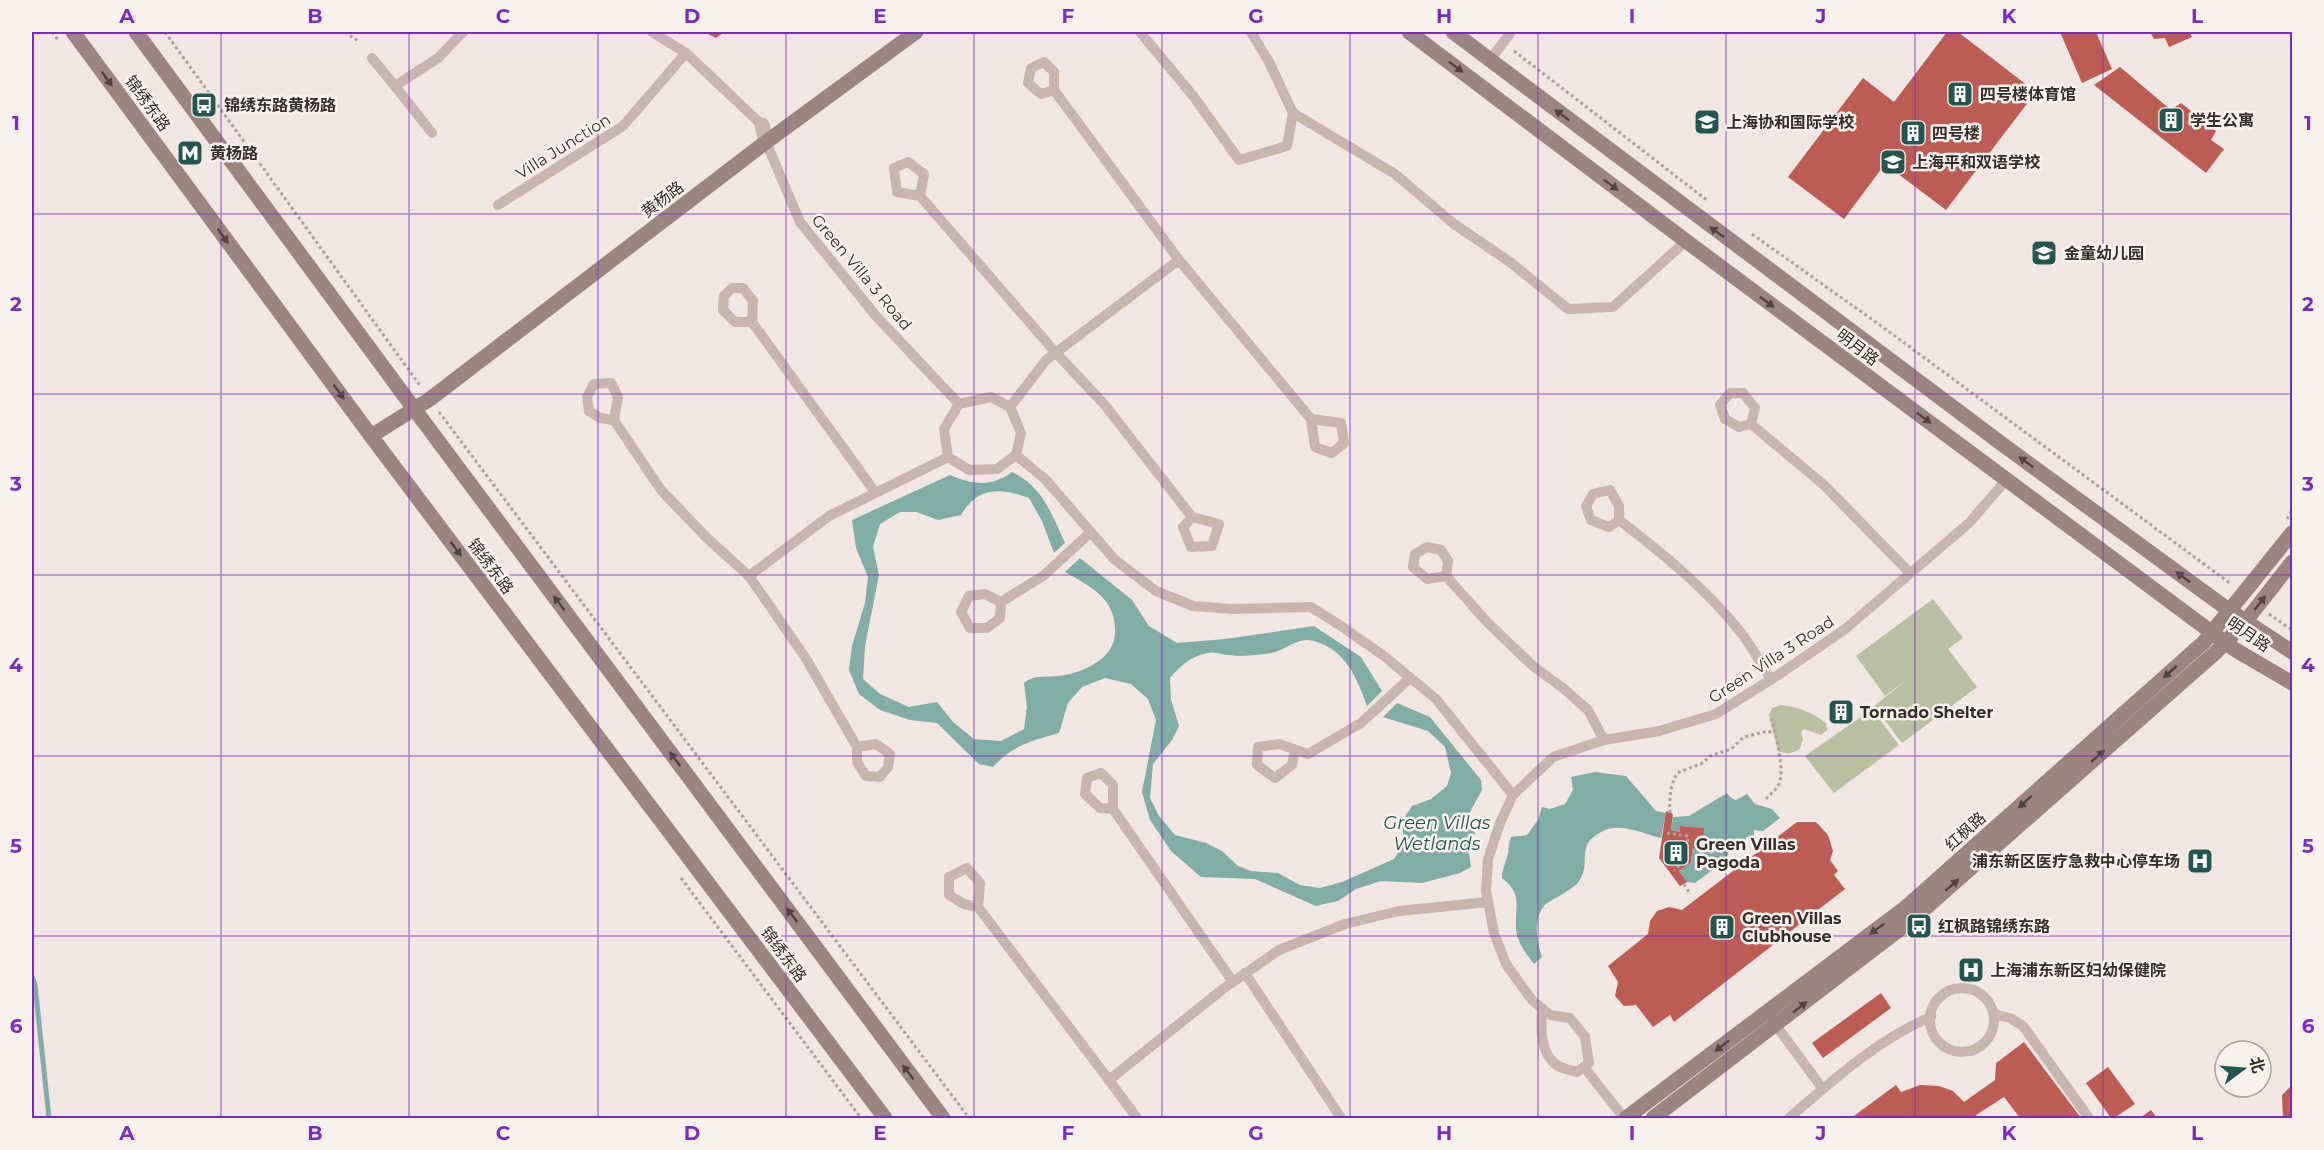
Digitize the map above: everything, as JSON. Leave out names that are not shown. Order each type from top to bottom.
[{"type":"street","name":"锦绣东路","points":[[73,32],[371,435],[885,1119]]},
{"type":"street","name":"锦绣东路","points":[[136,32],[943,1119]]},
{"type":"street","name":"黄杨路","points":[[371,435],[430,399],[766,142],[916,32]]},
{"type":"street","name":"明月路","points":[[1409,32],[2234,649],[2292,682]]},
{"type":"street","name":"明月路","points":[[1453,32],[1983,430],[2230,611],[2292,652]]},
{"type":"street","points":[[762,125],[766,142]]},
{"type":"street","name":"红枫路","points":[[1653,1119],[1905,908],[2204,642],[2230,611],[2287,530]]},
{"type":"street","name":"红枫路","points":[[1625,1119],[1913,919],[2227,642],[2292,565]]},
{"type":"lane","points":[[395,86],[438,58],[463,32]]},
{"type":"lane","points":[[652,32],[686,53],[762,125]]},
{"type":"lane","points":[[1140,32],[1194,97],[1239,160],[1287,146],[1293,113]]},
{"type":"lane","points":[[1251,32],[1269,62],[1293,113],[1395,174],[1455,224],[1510,262],[1568,309],[1612,307],[1686,241]]},
{"type":"lane","points":[[1490,60],[1511,32]]},
{"type":"lane","name":"Villa Junction","points":[[498,205],[623,126],[686,53]]},
{"type":"lane","points":[[372,58],[432,132]]},
{"type":"lane","points":[[1054,90],[1179,260],[1311,419]]},
{"type":"lane","name":"Green Villa 3 Road","points":[[766,142],[800,222],[876,316],[959,404]]},
{"type":"lane","points":[[920,196],[1056,353],[1104,404],[1192,517]]},
{"type":"lane","points":[[1010,407],[1046,360],[1179,260]]},
{"type":"lane","points":[[752,322],[875,492]]},
{"type":"lane","points":[[991,397],[1010,407],[1021,433],[1016,455],[997,469],[969,470],[948,457],[945,429],[959,404],[991,397]]},
{"type":"lane","points":[[614,420],[661,490],[707,538],[749,576],[805,657],[858,747]]},
{"type":"lane","points":[[1751,424],[1824,484],[1909,572]]},
{"type":"lane","points":[[1016,455],[1046,480],[1114,559],[1156,591],[1193,606],[1232,609],[1311,608],[1341,626],[1436,699],[1513,795]]},
{"type":"lane","points":[[749,576],[829,516],[948,457]]},
{"type":"lane","name":"Green Villa 3 Road","points":[[1584,1067],[1589,1063],[1585,1037],[1570,1018],[1550,1015],[1532,1000],[1506,964],[1494,933],[1486,891],[1488,859],[1500,823],[1513,795],[1553,757],[1604,740],[1659,732],[1716,714],[1771,680],[1844,630],[1969,523],[2007,479]]},
{"type":"lane","points":[[1619,520],[1670,559],[1706,594],[1739,630],[1771,680]]},
{"type":"lane","points":[[1001,602],[1043,576],[1091,532]]},
{"type":"lane","points":[[1446,576],[1487,622],[1534,667],[1588,710],[1604,740]]},
{"type":"lane","points":[[1295,750],[1308,754],[1361,723],[1410,678]]},
{"type":"lane","points":[[1113,808],[1233,982]]},
{"type":"lane","points":[[1109,1080],[1233,982],[1279,951],[1345,924],[1399,911],[1488,902]]},
{"type":"lane","points":[[978,907],[1137,1119]]},
{"type":"lane","points":[[1245,974],[1341,1119]]},
{"type":"lane","points":[[1966,988],[1984,996],[1994,1014],[1994,1025],[1984,1043],[1964,1052],[1953,1050],[1936,1038],[1930,1017],[1933,1007],[1946,992],[1966,988]]},
{"type":"lane","points":[[1542,1008],[1540,1033],[1546,1052],[1558,1065],[1577,1072],[1584,1067],[1625,1119]]},
{"type":"lane","points":[[1994,1014],[2010,1018],[2023,1026],[2089,1119]]},
{"type":"lane","points":[[1789,1119],[1823,1089],[1896,1033],[1930,1017]]},
{"type":"lane","points":[[1771,1019],[1823,1089]]},
{"type":"path","points":[[165,32],[430,399],[969,1119]]},
{"type":"path","points":[[345,32],[358,40]]},
{"type":"path","points":[[1503,42],[1709,201]]},
{"type":"path","points":[[1746,230],[1884,328],[2243,593]]},
{"type":"path","points":[[2287,530],[2292,510]]},
{"type":"path","points":[[2258,606],[2292,630]]},
{"type":"path","points":[[1766,799],[1778,786],[1780,779],[1781,758],[1771,719]]},
{"type":"path","points":[[1670,813],[1672,784],[1677,773],[1703,763],[1710,756],[1731,749],[1744,737],[1768,731],[1773,733]]},
{"type":"path","points":[[1667,833],[1688,836],[1686,860],[1674,870]]},
{"type":"path","points":[[1684,884],[1689,892]]},
{"type":"green space","points":[[1933,599],[1963,638],[1948,649],[1977,687],[1902,743],[1874,706],[1907,680],[1885,696],[1856,656]]},
{"type":"green space","points":[[1781,705],[1810,713],[1826,723],[1827,730],[1821,735],[1804,729],[1801,732],[1803,739],[1800,749],[1789,753],[1778,751],[1769,715],[1772,708]]},
{"type":"green space","points":[[1872,709],[1899,745],[1834,793],[1805,756]]},
{"type":"water","name":"Green Villas Wetlands","points":[[1012,472],[1032,485],[1051,512],[1065,543],[1054,553],[1042,521],[1029,498],[1008,492],[982,494],[967,506],[961,515],[938,520],[916,512],[900,512],[880,524],[873,547],[879,575],[865,646],[863,679],[880,694],[909,707],[937,702],[953,722],[974,739],[1001,741],[1024,729],[1027,707],[1024,683],[1032,678],[1059,676],[1089,667],[1105,655],[1115,638],[1113,616],[1105,600],[1091,587],[1065,572],[1080,558],[1132,600],[1149,626],[1177,643],[1225,639],[1314,626],[1361,657],[1382,691],[1367,706],[1349,666],[1334,651],[1314,641],[1302,640],[1271,653],[1240,656],[1210,653],[1191,659],[1170,678],[1171,700],[1179,726],[1172,740],[1153,764],[1150,798],[1159,816],[1175,835],[1206,843],[1222,851],[1238,866],[1251,871],[1278,873],[1300,885],[1320,888],[1342,882],[1394,859],[1404,844],[1402,821],[1412,806],[1431,799],[1447,786],[1451,773],[1445,747],[1428,731],[1383,717],[1397,703],[1430,717],[1481,780],[1482,790],[1469,814],[1475,833],[1468,846],[1471,867],[1460,873],[1422,883],[1381,881],[1356,889],[1338,901],[1316,906],[1255,879],[1201,877],[1171,851],[1150,820],[1142,792],[1156,720],[1148,699],[1131,684],[1105,678],[1082,687],[1068,703],[1059,733],[1031,741],[1015,749],[993,767],[979,764],[937,723],[910,720],[880,710],[859,694],[849,670],[852,646],[865,603],[868,577],[856,548],[852,520],[950,475],[982,483],[997,480]]},
{"type":"water","points":[[1595,772],[1626,776],[1656,811],[1666,813],[1661,838],[1624,828],[1603,831],[1594,837],[1586,848],[1583,874],[1579,881],[1571,889],[1547,904],[1538,917],[1537,930],[1542,957],[1534,964],[1517,935],[1517,904],[1514,891],[1502,878],[1510,840],[1511,837],[1527,835],[1538,820],[1542,807],[1550,809],[1565,804],[1573,790],[1571,777]]},
{"type":"water","points":[[1727,793],[1736,800],[1747,794],[1755,804],[1772,809],[1780,818],[1763,831],[1754,830],[1754,838],[1746,837],[1744,845],[1737,844],[1737,851],[1729,851],[1726,860],[1695,883],[1687,882],[1679,871],[1691,862],[1693,848],[1702,848],[1703,828],[1680,826],[1680,832],[1671,830],[1673,817],[1689,816]]},
{"type":"building","points":[[704,32],[724,32],[716,38]]},
{"type":"building","name":"四号楼","points":[[1947,32],[1958,32],[2036,92],[1946,210],[1885,164],[1844,219],[1788,177],[1863,78],[1894,102]]},
{"type":"building","points":[[2060,32],[2096,32],[2112,69],[2082,83]]},
{"type":"building","points":[[2150,32],[2190,32],[2192,37],[2169,47],[2165,38],[2154,39]]},
{"type":"building","name":"学生公寓","points":[[2120,67],[2171,110],[2181,103],[2216,131],[2211,140],[2224,149],[2206,173],[2094,85]]},
{"type":"building","name":"Tornado Shelter","points":[[1839,700],[1852,718],[1843,724],[1830,707]]},
{"type":"building","name":"Green Villas Pagoda","points":[[1666,811],[1673,814],[1671,830],[1680,832],[1680,826],[1704,828],[1702,849],[1693,848],[1691,862],[1679,871],[1687,882],[1680,886],[1659,858]]},
{"type":"building","name":"Green Villas Clubhouse","points":[[1797,822],[1816,822],[1828,835],[1833,851],[1830,860],[1838,871],[1834,875],[1845,889],[1674,1022],[1670,1015],[1653,1027],[1636,1005],[1624,1006],[1615,996],[1618,982],[1608,966],[1648,934],[1650,921],[1657,911],[1669,907],[1682,910]]},
{"type":"building","points":[[1881,993],[1891,1008],[1823,1058],[1812,1043]]},
{"type":"building","points":[[2024,1042],[2081,1118],[2020,1118],[2004,1097],[1976,1115],[1979,1118],[1851,1118],[1896,1085],[1901,1092],[1920,1085],[1939,1086],[1953,1091],[1964,1102],[1995,1080],[1996,1063]]},
{"type":"building","points":[[2108,1067],[2135,1104],[2114,1118],[2111,1118],[2086,1083]]},
{"type":"building","points":[[2292,1085],[2292,1118],[2283,1118],[2282,1095]]},
{"type":"building","points":[[2151,1110],[2157,1118],[2140,1118]]},
{"type":"waterway","points":[[32,976],[35,985],[49,1118]]},
{"type":"place","name":"四号楼体育馆","points":[[1960,94]]},
{"type":"place","name":"锦绣东路黄杨路","points":[[204,105]]},
{"type":"place","name":"学生公寓","points":[[2171,120]]},
{"type":"place","name":"上海协和国际学校","points":[[1707,122]]},
{"type":"place","name":"四号楼","points":[[1913,133]]},
{"type":"place","name":"黄杨路","points":[[190,153]]},
{"type":"place","name":"上海平和双语学校","points":[[1893,162]]},
{"type":"place","name":"金童幼儿园","points":[[2044,253]]},
{"type":"place","name":"Tornado Shelter","points":[[1841,712]]},
{"type":"place","name":"Green Villas Pagoda","points":[[1676,853]]},
{"type":"place","name":"浦东新区医疗急救中心停车场","points":[[2200,861]]},
{"type":"place","name":"红枫路锦绣东路","points":[[1919,926]]},
{"type":"place","name":"Green Villas Clubhouse","points":[[1722,927]]},
{"type":"place","name":"上海浦东新区妇幼保健院","points":[[1971,970]]}]
